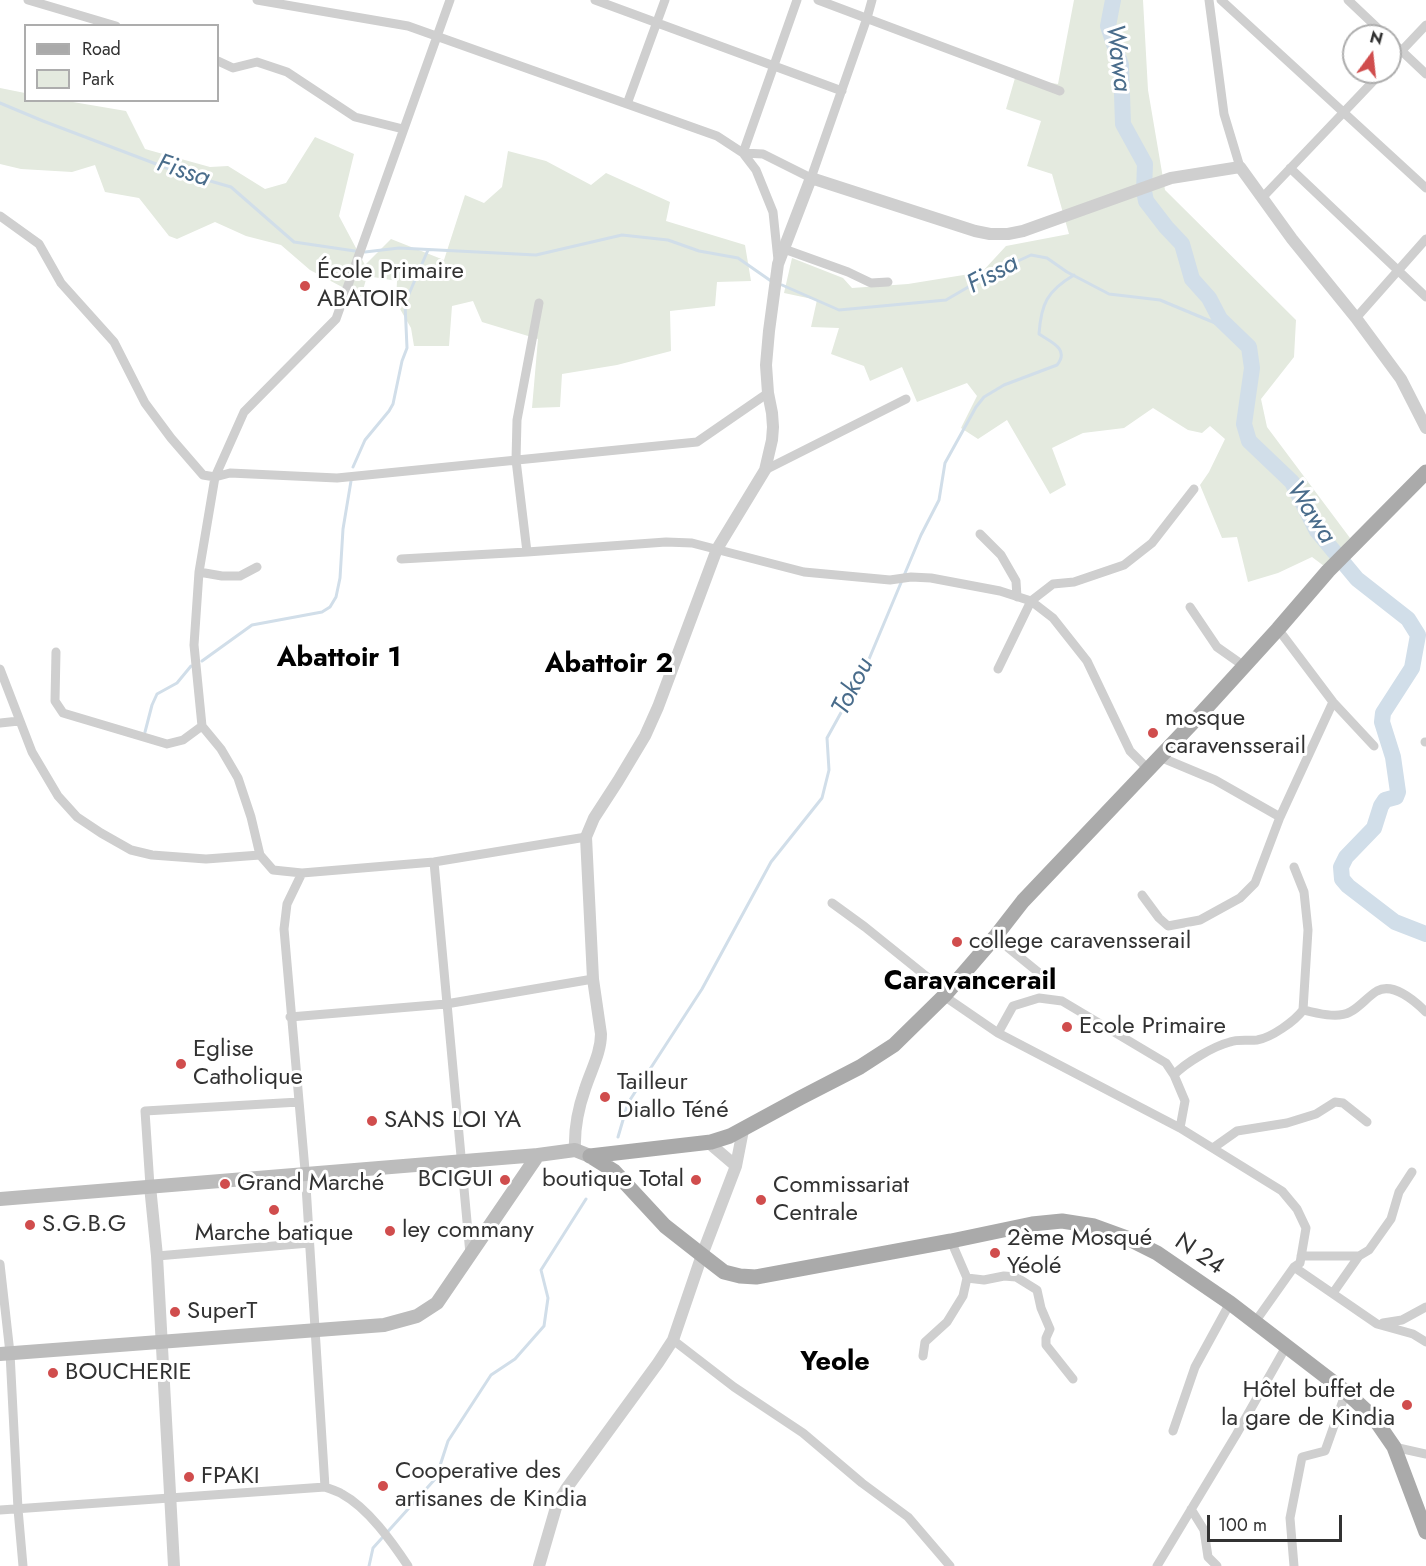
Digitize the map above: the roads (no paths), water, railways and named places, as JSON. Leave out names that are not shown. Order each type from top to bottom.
[{"type":"main road","points":[[0,1199],[538,1155],[575,1150],[590,1156],[709,1143],[736,1133],[860,1067],[894,1045],[946,994],[1023,901],[1160,757],[1328,571],[1419,487],[1426,472]]},
{"type":"main road","points":[[5,1353],[384,1325],[417,1316],[437,1303],[538,1155]]},
{"type":"main road","name":"N 24","points":[[590,1156],[614,1172],[665,1226],[702,1256],[724,1272],[740,1276],[756,1277],[1032,1224],[1062,1221],[1094,1226],[1127,1238],[1157,1253],[1230,1303],[1346,1392],[1374,1418],[1394,1447],[1426,1533]]},
{"type":"street","points":[[28,0],[109,24]]},
{"type":"street","points":[[257,0],[408,26],[717,136],[743,153],[756,170],[773,212],[778,264],[766,365],[773,427],[765,470],[717,549],[645,736],[594,818],[586,837],[593,979],[601,1041],[579,1109],[574,1131],[575,1150]]},
{"type":"street","points":[[450,0],[336,319],[244,412],[215,477],[199,572],[194,645],[202,726],[221,749],[238,778],[260,855],[273,870],[302,873],[434,862],[586,837]]},
{"type":"street","points":[[595,0],[842,91]]},
{"type":"street","points":[[627,104],[665,0]]},
{"type":"street","points":[[743,153],[797,0]]},
{"type":"street","points":[[818,0],[1060,91]]},
{"type":"street","points":[[778,264],[842,91],[872,0]]},
{"type":"street","points":[[1209,0],[1224,114],[1239,167],[1401,379],[1426,428]]},
{"type":"street","points":[[1221,0],[1426,188]]},
{"type":"street","points":[[1348,0],[1373,24]]},
{"type":"street","points":[[1426,25],[1402,51],[1426,74]]},
{"type":"street","points":[[219,61],[233,68],[257,62],[287,72],[355,117],[403,129]]},
{"type":"street","points":[[1262,198],[1370,84]]},
{"type":"street","points":[[743,153],[763,154],[811,177],[990,234],[1023,231],[1186,175],[1239,167]]},
{"type":"street","points":[[1290,168],[1426,297]]},
{"type":"street","points":[[0,216],[39,244],[61,283],[114,342],[145,404],[203,475],[215,477],[230,473],[337,478],[698,442],[768,393]]},
{"type":"street","points":[[1356,318],[1426,239]]},
{"type":"street","points":[[784,249],[848,272],[871,283],[888,282]]},
{"type":"street","points":[[527,552],[516,460],[517,420],[539,303]]},
{"type":"street","points":[[765,470],[906,399]]},
{"type":"street","points":[[998,669],[1031,601],[1053,584],[1074,582],[1124,565],[1152,543],[1194,489]]},
{"type":"street","points":[[980,534],[1000,555],[1016,581],[1017,597]]},
{"type":"street","points":[[401,559],[666,542],[692,543],[804,572],[890,580],[911,577],[931,578],[1000,591],[1031,601],[1053,618],[1086,661],[1130,751],[1148,769]]},
{"type":"street","points":[[199,572],[240,576],[257,567]]},
{"type":"street","points":[[1190,608],[1217,647],[1244,666]]},
{"type":"street","points":[[1278,629],[1333,702],[1374,746]]},
{"type":"street","points":[[56,652],[55,701],[63,713],[167,744],[183,740],[202,726]]},
{"type":"street","points":[[0,669],[32,752],[58,796],[77,817],[131,850],[152,855],[206,859],[260,855]]},
{"type":"street","points":[[1142,895],[1168,926],[1200,921],[1240,898],[1255,883],[1280,817],[1333,702]]},
{"type":"street","points":[[0,723],[20,722]]},
{"type":"street","points":[[1160,757],[1215,780],[1280,817]]},
{"type":"street","points":[[434,862],[470,1254]]},
{"type":"street","points":[[1174,1075],[1181,1067],[1218,1046],[1232,1041],[1255,1041],[1266,1038],[1299,1016],[1304,1010],[1308,930],[1304,892],[1294,867]]},
{"type":"street","points":[[302,873],[287,904],[284,929],[305,1173],[325,1487]]},
{"type":"street","points":[[832,903],[998,1033],[1180,1128],[1282,1191],[1296,1209],[1306,1228],[1300,1263],[1294,1267],[1256,1322]]},
{"type":"street","points":[[995,937],[1038,972]]},
{"type":"street","points":[[290,1017],[446,1004],[593,979]]},
{"type":"street","points":[[1304,1010],[1330,1015],[1349,1012],[1385,988],[1415,1001],[1426,1012]]},
{"type":"street","points":[[998,1033],[1013,1006],[1039,998],[1062,1001],[1166,1064],[1174,1075],[1185,1101],[1180,1128]]},
{"type":"street","points":[[174,1566],[157,1256],[144,1111],[299,1102]]},
{"type":"street","points":[[1213,1148],[1237,1131],[1287,1123],[1316,1114],[1335,1102],[1342,1103],[1367,1122]]},
{"type":"street","points":[[539,1566],[557,1504],[673,1340],[736,1166],[736,1133]]},
{"type":"street","points":[[709,1143],[736,1166]]},
{"type":"street","points":[[1333,1293],[1359,1256],[1368,1250],[1391,1219],[1399,1192],[1412,1172]]},
{"type":"street","points":[[923,1356],[925,1342],[947,1322],[963,1296],[968,1278],[951,1241]]},
{"type":"street","points":[[157,1256],[309,1243]]},
{"type":"street","points":[[1301,1256],[1359,1256]]},
{"type":"street","points":[[0,1264],[23,1566]]},
{"type":"street","points":[[1294,1267],[1377,1323],[1413,1334],[1426,1342]]},
{"type":"street","points":[[968,1278],[984,1280],[1004,1276],[1016,1277],[1037,1290],[1041,1308],[1050,1329],[1046,1345],[1073,1379]]},
{"type":"street","points":[[1173,1431],[1195,1367],[1230,1303]]},
{"type":"street","points":[[1377,1323],[1401,1320],[1426,1307]]},
{"type":"street","points":[[673,1340],[734,1387],[803,1433],[862,1483],[908,1517],[950,1566]]},
{"type":"street","points":[[1157,1566],[1287,1345]]},
{"type":"street","points":[[1294,1566],[1290,1518],[1302,1456],[1325,1451],[1346,1392]]},
{"type":"street","points":[[1394,1447],[1426,1454]]},
{"type":"street","points":[[0,1510],[325,1487],[342,1494],[357,1505],[392,1542],[408,1566]]},
{"type":"street","points":[[1191,1509],[1204,1530],[1208,1557],[1217,1566]]},
{"type":"waterway","name":"Wawa","points":[[1113,0],[1108,26],[1121,65],[1123,124],[1145,164],[1146,201],[1182,244],[1192,279],[1209,298],[1220,319],[1249,347],[1252,368],[1244,424],[1249,441],[1292,482],[1317,531],[1357,579],[1408,619],[1418,635],[1412,668],[1383,713],[1382,722],[1393,757],[1398,792],[1396,797],[1385,800],[1374,828],[1346,857],[1341,867],[1342,879],[1348,886],[1395,922],[1426,934]]},
{"type":"waterway","name":"Fissa","points":[[0,103],[172,170],[231,187],[294,242],[355,251]]},
{"type":"waterway","name":"Fissa","points":[[365,252],[399,248],[536,255],[622,235],[668,240],[699,251],[738,258],[771,281]]},
{"type":"waterway","points":[[353,467],[365,440],[393,404],[407,348],[405,303],[428,250]]},
{"type":"waterway","name":"Fissa","points":[[782,285],[839,310],[946,300],[994,272],[1031,255],[1047,258],[1067,272],[1109,294],[1160,300],[1232,330]]},
{"type":"waterway","name":"Tokou","points":[[618,1137],[628,1103],[702,989],[771,862],[822,798],[829,770],[827,738],[864,671],[921,535],[939,500],[945,463],[976,407],[984,397],[1004,385],[1057,365],[1061,355],[1060,350],[1039,334],[1040,324],[1047,299],[1057,287],[1074,275]]},
{"type":"waterway","points":[[202,661],[252,625],[322,612],[330,607],[336,597],[340,578],[343,529],[351,481]]},
{"type":"waterway","points":[[145,732],[157,694],[177,683],[191,666]]},
{"type":"waterway","points":[[369,1566],[373,1548],[436,1478],[448,1441],[491,1375],[515,1359],[544,1326],[548,1298],[541,1270],[586,1199]]},
{"type":"place","name":"École Primaire ABATOIR","points":[[305,286]]},
{"type":"place","name":"mosque caravensserail","points":[[1153,733]]},
{"type":"place","name":"college caravensserail","points":[[957,942]]},
{"type":"place","name":"Ecole Primaire","points":[[1067,1027]]},
{"type":"place","name":"Eglise Catholique","points":[[181,1064]]},
{"type":"place","name":"Tailleur Diallo Téné","points":[[605,1097]]},
{"type":"place","name":"SANS LOI YA","points":[[372,1121]]},
{"type":"place","name":"BCIGUI","points":[[505,1180]]},
{"type":"place","name":"boutique Total","points":[[696,1180]]},
{"type":"place","name":"Grand Marché","points":[[225,1184]]},
{"type":"place","name":"Commissariat Centrale","points":[[761,1200]]},
{"type":"place","name":"Marche batique","points":[[274,1210]]},
{"type":"place","name":"S.G.B.G","points":[[30,1225]]},
{"type":"place","name":"ley commany","points":[[390,1231]]},
{"type":"place","name":"2ème Mosqué Yéolé","points":[[995,1253]]},
{"type":"place","name":"SuperT","points":[[175,1312]]},
{"type":"place","name":"BOUCHERIE","points":[[53,1373]]},
{"type":"place","name":"Hôtel buffet de la gare de Kindia","points":[[1407,1405]]},
{"type":"place","name":"FPAKI","points":[[189,1477]]},
{"type":"place","name":"Cooperative des artisanes de Kindia","points":[[383,1486]]},
{"type":"district","name":"Abattoir 1","points":[[339,659]]},
{"type":"district","name":"Abattoir 2","points":[[609,665]]},
{"type":"district","name":"Caravancerail","points":[[970,982]]},
{"type":"district","name":"Yeole","points":[[835,1363]]}]
